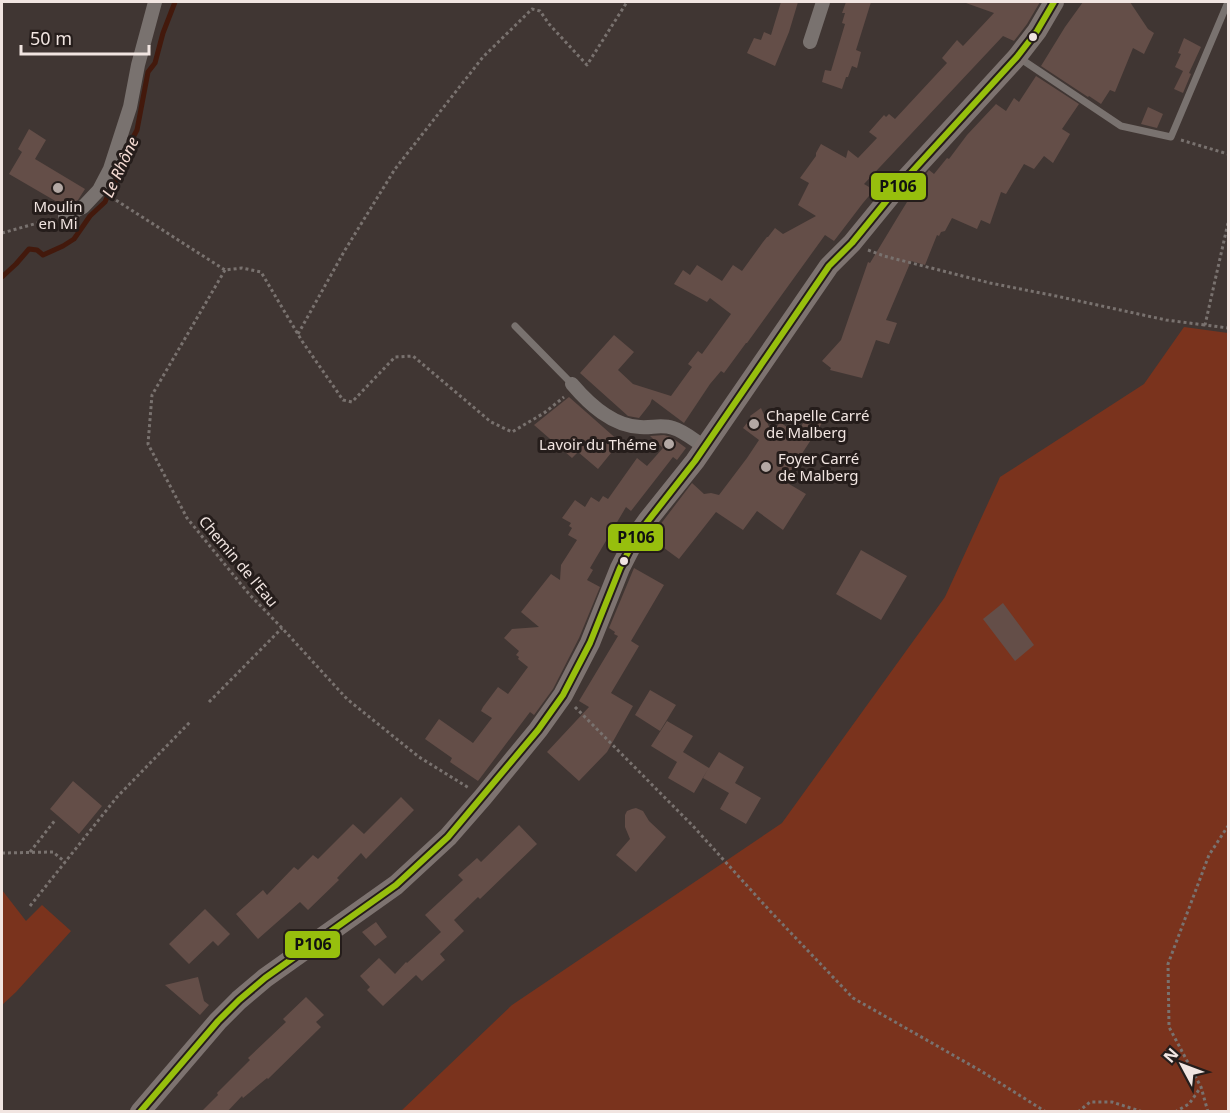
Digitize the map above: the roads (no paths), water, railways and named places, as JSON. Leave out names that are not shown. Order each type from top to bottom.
[{"type":"street","points":[[65,216],[83,207],[99,190],[110,168],[130,107],[138,64],[155,2]]},
{"type":"street","points":[[810,42],[823,2]]},
{"type":"street","points":[[140,1112],[218,1021],[239,1000],[265,978],[396,885],[448,837],[483,797],[538,730],[563,695],[590,643],[620,568],[637,536],[705,447],[829,266],[1017,57],[1037,31],[1054,2]]},
{"type":"street","points":[[574,386],[597,409],[616,423],[640,427],[661,425],[674,428],[705,447]]},
{"type":"lane","points":[[1017,57],[1121,126],[1171,137],[1228,2]]},
{"type":"lane","points":[[515,326],[574,386]]},
{"type":"waterway","name":"Le Rhône","points":[[2,277],[29,249],[37,250],[43,255],[74,239],[90,216],[105,202],[115,184],[137,130],[148,72],[155,63],[175,2]]},
{"type":"place","name":"Moulin en Mi","points":[[58,188]]},
{"type":"place","name":"Chapelle Carré de Malberg","points":[[754,424]]},
{"type":"place","name":"Lavoir du Théme","points":[[669,444]]},
{"type":"place","name":"Foyer Carré de Malberg","points":[[766,467]]}]
